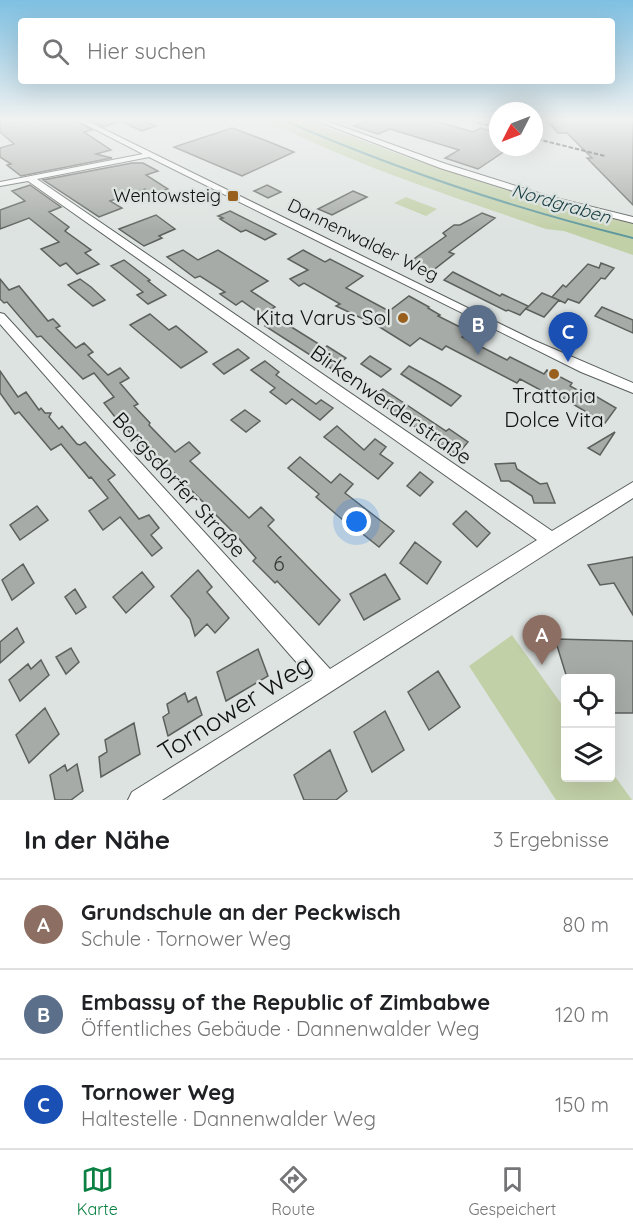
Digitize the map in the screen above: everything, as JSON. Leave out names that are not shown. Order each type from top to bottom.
[{"type":"street","points":[[0,184],[143,156]]},
{"type":"street","name":"Dannenwalder Weg","points":[[153,156],[529,343],[633,388]]},
{"type":"street","points":[[420,156],[545,198],[633,220]]},
{"type":"street","name":"Birkenwerderstraße","points":[[32,179],[550,540]]},
{"type":"street","name":"Borgsdorfer Straße","points":[[0,317],[327,681]]},
{"type":"street","name":"Tornower Weg","points":[[140,800],[633,489]]},
{"type":"green space","points":[[346,156],[405,156],[500,188],[633,224],[633,255],[564,231],[546,229],[403,179]]},
{"type":"green space","points":[[406,197],[437,209],[426,216],[394,203]]},
{"type":"green space","points":[[512,635],[561,703],[561,782],[615,782],[615,777],[632,800],[556,800],[469,666]]},
{"type":"building","points":[[196,156],[285,156],[242,176]]},
{"type":"building","points":[[497,156],[478,169],[445,158]]},
{"type":"building","points":[[590,156],[633,156],[633,205],[587,158],[592,158]]},
{"type":"building","points":[[0,157],[112,158],[21,176],[7,165],[11,164]]},
{"type":"building","points":[[132,163],[143,163],[158,171],[146,175],[168,189],[153,194],[145,189],[110,201],[122,208],[99,217],[43,180]]},
{"type":"building","points":[[30,185],[61,207],[49,212],[69,227],[65,231],[91,250],[85,253],[99,264],[77,274],[66,263],[60,266],[41,249],[59,242],[29,218],[0,229],[0,210],[25,201],[12,191]]},
{"type":"building","points":[[267,185],[281,192],[268,198],[254,191]]},
{"type":"building","points":[[353,191],[367,197],[332,215],[318,209]]},
{"type":"building","points":[[230,211],[276,234],[265,240],[246,230],[241,232],[218,216]]},
{"type":"building","points":[[482,213],[495,218],[449,252],[454,254],[432,271],[411,261],[446,236],[443,233],[454,225],[460,225]]},
{"type":"building","points":[[156,215],[175,229],[144,246],[119,229]]},
{"type":"building","points":[[183,250],[198,260],[218,250],[268,281],[251,291],[275,307],[262,315],[242,301],[236,305],[220,294],[225,292],[200,276],[195,278],[167,257]]},
{"type":"building","points":[[303,250],[325,262],[330,259],[363,276],[346,288],[389,311],[409,296],[429,307],[440,315],[438,316],[464,329],[462,331],[466,333],[462,337],[507,360],[510,357],[544,374],[547,370],[572,383],[570,386],[590,397],[592,394],[616,408],[605,423],[561,397],[559,400],[520,379],[517,383],[446,346],[442,350],[420,338],[410,346],[378,326],[336,306],[340,304],[304,283],[299,286],[290,279],[308,270],[288,259]]},
{"type":"building","points":[[124,260],[166,295],[148,304],[137,295],[143,292],[111,266]]},
{"type":"building","points":[[601,263],[614,268],[605,279],[601,278],[579,303],[568,299],[565,303],[552,297],[563,285],[566,287],[588,264],[599,268]]},
{"type":"building","points":[[453,272],[500,296],[502,294],[528,306],[520,315],[506,311],[444,280]]},
{"type":"building","points":[[0,279],[9,290],[19,286],[48,321],[53,319],[60,326],[56,328],[76,348],[84,343],[93,352],[88,355],[108,375],[120,368],[129,378],[120,383],[138,404],[134,406],[150,423],[149,425],[175,452],[189,442],[200,453],[190,461],[249,518],[261,507],[274,520],[268,526],[340,600],[319,625],[277,581],[275,583],[253,561],[256,558],[234,533],[174,473],[171,475],[115,417],[104,403],[114,397],[94,373],[83,379],[41,336],[37,337],[7,302],[4,303],[0,299]]},
{"type":"building","points":[[80,279],[105,300],[93,306],[68,285]]},
{"type":"building","points":[[542,293],[559,300],[544,317],[526,309]]},
{"type":"building","points":[[602,307],[633,320],[633,333],[595,316]]},
{"type":"building","points":[[150,314],[169,330],[176,326],[207,352],[181,368],[130,325]]},
{"type":"building","points":[[277,318],[325,348],[327,346],[346,358],[332,369],[265,326]]},
{"type":"building","points":[[238,349],[249,358],[224,374],[213,364]]},
{"type":"building","points":[[370,356],[391,369],[381,377],[361,364]]},
{"type":"building","points":[[265,361],[279,372],[276,375],[316,404],[321,400],[333,408],[320,420],[292,399],[286,404],[270,392],[275,388],[251,370]]},
{"type":"building","points":[[409,366],[461,396],[451,406],[401,374]]},
{"type":"building","points":[[0,371],[18,397],[26,392],[39,410],[41,408],[45,413],[51,413],[49,417],[59,429],[62,426],[77,444],[85,442],[115,475],[108,480],[139,519],[149,515],[159,528],[151,535],[162,548],[152,556],[120,517],[103,530],[89,511],[108,498],[61,444],[51,450],[19,412],[15,414],[0,393]]},
{"type":"building","points":[[383,389],[446,431],[449,429],[468,442],[457,455],[372,398]]},
{"type":"building","points":[[245,410],[260,421],[246,432],[231,420]]},
{"type":"building","points":[[337,426],[364,450],[375,439],[386,447],[380,454],[393,463],[378,479],[324,437]]},
{"type":"building","points":[[615,432],[600,455],[588,448]]},
{"type":"building","points":[[300,457],[331,483],[340,474],[353,484],[345,493],[394,531],[379,547],[316,497],[319,494],[288,468]]},
{"type":"building","points":[[515,463],[517,469],[540,484],[547,483],[555,503],[534,503],[532,496],[509,481],[501,481],[495,464]]},
{"type":"building","points":[[420,472],[433,482],[420,496],[407,486]]},
{"type":"building","points":[[37,506],[48,520],[20,540],[10,525]]},
{"type":"building","points":[[466,511],[490,533],[477,547],[453,524]]},
{"type":"building","points":[[415,542],[441,562],[427,584],[400,563]]},
{"type":"building","points":[[633,557],[633,615],[614,583],[600,585],[588,565]]},
{"type":"building","points":[[23,564],[34,583],[12,600],[2,580]]},
{"type":"building","points":[[198,570],[212,587],[207,592],[229,618],[215,633],[207,624],[195,636],[190,619],[171,596]]},
{"type":"building","points":[[142,572],[154,587],[126,613],[113,597]]},
{"type":"building","points":[[385,574],[400,599],[364,620],[350,594]]},
{"type":"building","points":[[75,589],[86,607],[76,614],[65,597]]},
{"type":"building","points":[[17,628],[24,642],[0,663],[0,642]]},
{"type":"building","points":[[555,639],[633,641],[633,713],[615,713],[615,674],[566,674]]},
{"type":"building","points":[[71,648],[79,662],[66,674],[56,657]]},
{"type":"building","points":[[258,649],[268,676],[226,701],[217,672]]},
{"type":"building","points":[[41,660],[49,675],[20,701],[9,680],[28,664],[31,669]]},
{"type":"building","points":[[438,671],[460,707],[429,730],[408,692]]},
{"type":"building","points":[[185,693],[188,702],[196,697],[202,715],[168,736],[163,717],[169,713],[167,704]]},
{"type":"building","points":[[45,708],[59,734],[29,763],[16,735]]},
{"type":"building","points":[[385,711],[404,750],[372,772],[354,732]]},
{"type":"building","points":[[134,723],[140,754],[101,777],[99,757],[107,752],[105,740]]},
{"type":"building","points":[[330,750],[347,791],[336,800],[304,800],[294,775]]},
{"type":"building","points":[[77,764],[83,791],[71,800],[55,800],[50,775],[65,765],[67,771]]},
{"type":"waterway","name":"Nordgraben","points":[[373,156],[454,186],[543,214],[633,238]]},
{"type":"place","name":"Wentowsteig","points":[[233,196]]},
{"type":"place","name":"Kita Varus Sol","points":[[403,318]]},
{"type":"place","name":"Embassy of the Republic of Zimbabwe","points":[[478,355]]},
{"type":"place","name":"Tornower Weg","points":[[568,362]]},
{"type":"place","name":"Trattoria Dolce Vita","points":[[554,374]]},
{"type":"place","name":"Grundschule an der Peckwisch","points":[[542,665]]}]
